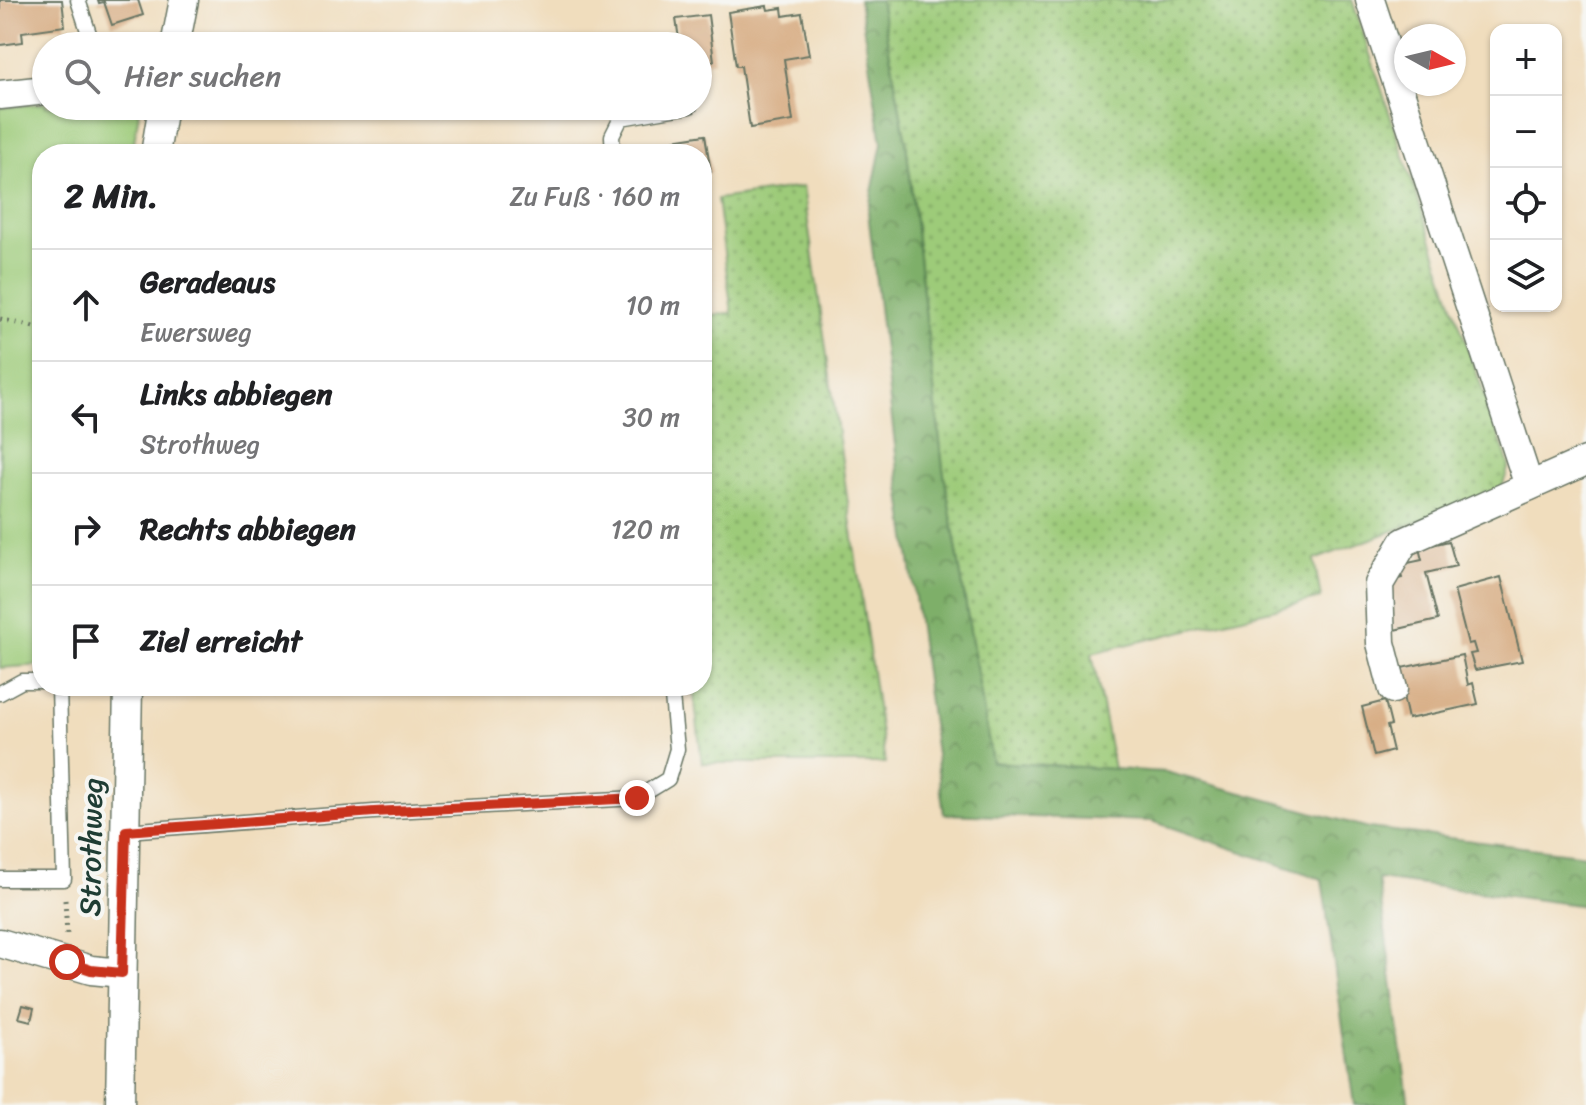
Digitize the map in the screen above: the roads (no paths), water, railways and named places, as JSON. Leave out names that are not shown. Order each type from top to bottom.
[{"type":"street","points":[[178,32],[184,0]]},
{"type":"street","points":[[1370,0],[1529,486]]},
{"type":"street","points":[[0,95],[32,92]]},
{"type":"street","points":[[157,144],[161,120]]},
{"type":"street","points":[[1393,689],[1381,643],[1379,584],[1404,542],[1586,461]]},
{"type":"street","name":"Strothweg","points":[[120,1105],[128,696]]},
{"type":"street","points":[[0,943],[91,970],[122,973]]},
{"type":"lane","points":[[78,0],[88,32]]},
{"type":"lane","points":[[612,144],[612,136],[620,120]]},
{"type":"lane","points":[[0,693],[22,681],[32,681]]},
{"type":"lane","points":[[0,879],[64,879],[59,696]]},
{"type":"lane","points":[[126,831],[374,812],[637,798],[668,779],[677,749],[672,696]]}]
